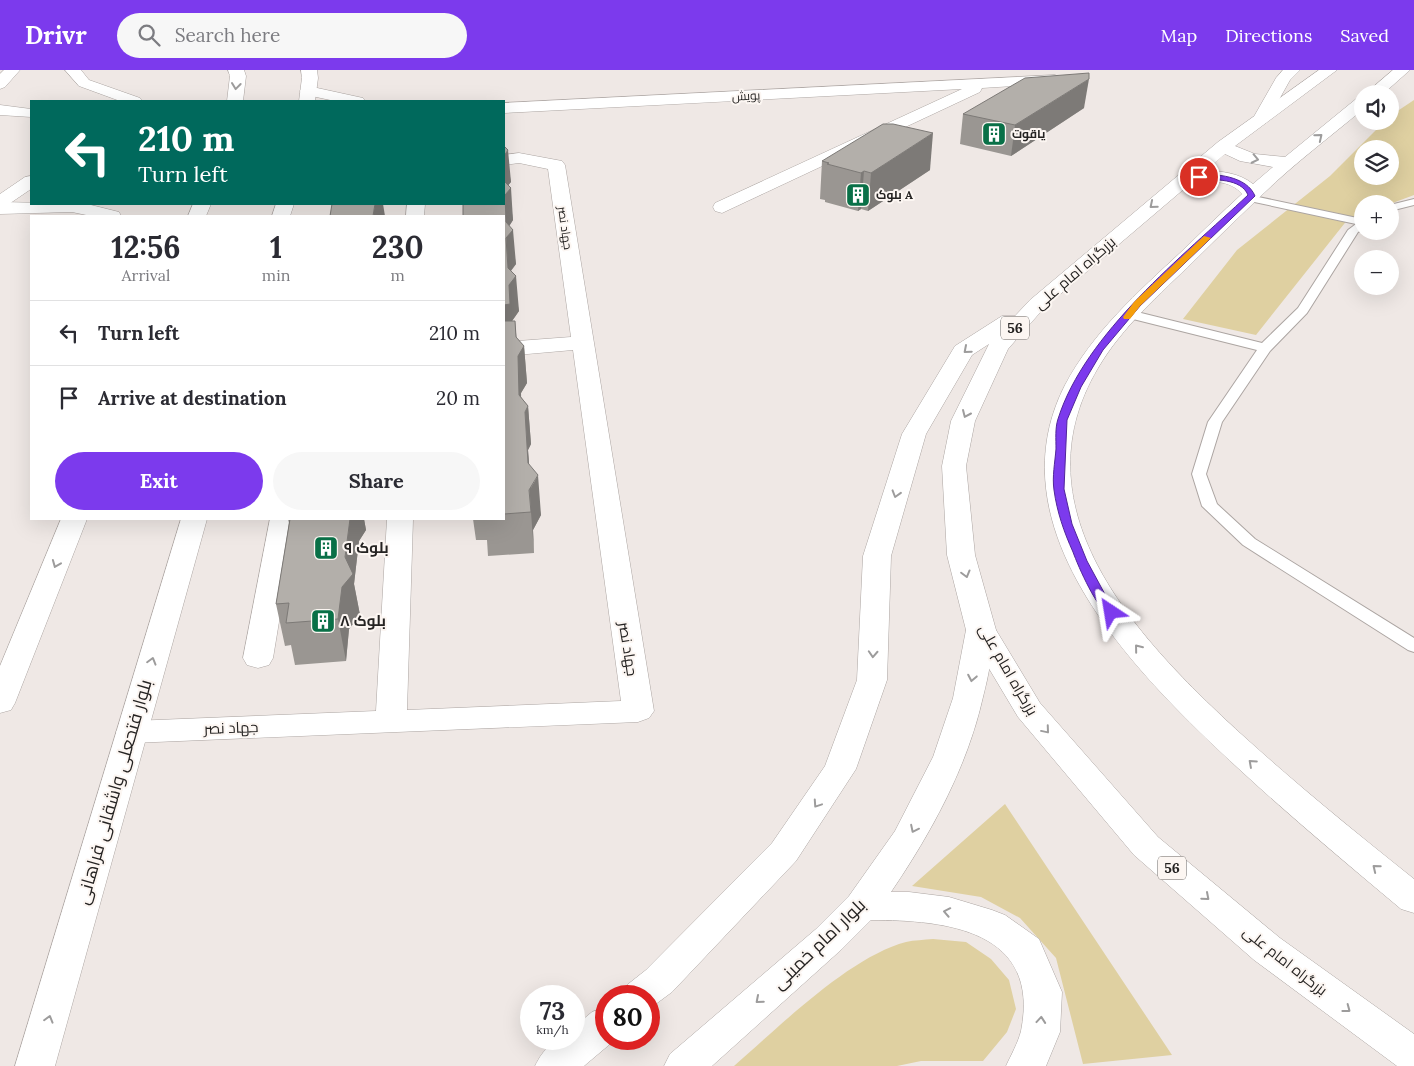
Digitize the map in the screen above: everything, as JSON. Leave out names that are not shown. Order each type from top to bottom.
[{"type":"main road","points":[[0,84],[12,70]]},
{"type":"main road","points":[[73,70],[84,83],[131,100]]},
{"type":"main road","points":[[235,100],[238,76],[236,70]]},
{"type":"main road","points":[[1260,120],[1284,78],[1292,70]]},
{"type":"main road","name":"بزرگراه امام علی","points":[[1329,70],[1224,146],[1037,304],[998,346],[963,421],[954,466],[958,531],[961,555],[981,630],[1029,710],[1082,773],[1146,846],[1267,949],[1414,1056]]},
{"type":"main road","points":[[1384,85],[1402,70]]},
{"type":"main road","name":"پویش","points":[[505,108],[1069,79]]},
{"type":"main road","points":[[310,82],[355,100]]},
{"type":"main road","name":"پویش","points":[[722,207],[988,83]]},
{"type":"main road","points":[[1354,108],[1288,162],[1250,197],[1137,304],[1100,348],[1076,387],[1062,420],[1059,489],[1066,524],[1082,561],[1102,599],[1140,650],[1187,701],[1286,793],[1414,899]]},
{"type":"main road","points":[[0,110],[27,113]]},
{"type":"main road","points":[[1224,146],[1234,153],[1250,158],[1288,162]]},
{"type":"main road","name":"جهاد نصر","points":[[132,732],[638,712],[556,165],[519,158],[505,160]]},
{"type":"main road","points":[[1186,178],[1215,177],[1229,179],[1242,184],[1249,190],[1250,197]]},
{"type":"main road","points":[[0,202],[30,181]]},
{"type":"main road","points":[[0,208],[78,205],[109,215]]},
{"type":"main road","points":[[654,985],[784,852],[840,769],[872,680],[878,556],[914,434],[963,351],[1037,304]]},
{"type":"main road","points":[[505,349],[582,343]]},
{"type":"main road","points":[[0,703],[74,520]]},
{"type":"main road","name":"بلوار فتحعلی واشقانی فراهانی","points":[[35,1066],[194,520]]},
{"type":"main road","points":[[258,658],[283,520]]},
{"type":"main road","points":[[391,722],[400,520]]},
{"type":"main road","name":"بلوار امام خمینی","points":[[684,1066],[829,939],[862,906],[909,838],[949,758],[968,698],[981,630]]},
{"type":"main road","points":[[862,906],[909,906],[949,911],[992,925],[1026,950],[1043,992],[1040,1032],[1026,1066]]},
{"type":"main road","points":[[555,1066],[595,1033]]},
{"type":"lane","points":[[1250,197],[1354,221]]},
{"type":"lane","points":[[1399,206],[1414,202]]},
{"type":"lane","points":[[1354,230],[1303,310],[1274,342],[1265,348],[1214,422],[1199,474],[1210,506],[1249,542],[1414,646]]},
{"type":"lane","points":[[1129,314],[1265,348]]},
{"type":"shaded area","points":[[1414,100],[1414,195],[1399,201],[1399,195],[1354,195],[1354,217],[1348,219],[1256,335],[1183,319],[1237,250],[1330,176],[1354,152],[1354,185],[1399,185],[1399,140],[1366,140],[1376,130],[1399,130],[1399,110]]},
{"type":"shaded area","points":[[1005,804],[1172,1055],[1083,1064],[1056,958],[1020,918],[981,897],[912,886]]},
{"type":"shaded area","points":[[933,939],[966,942],[991,959],[1009,980],[1016,1009],[1007,1032],[983,1061],[921,1061],[897,1066],[734,1066],[816,995],[861,962],[884,950],[906,942]]},
{"type":"building","points":[[1089,73],[1089,79],[1015,125],[963,114],[1025,78]]},
{"type":"building","points":[[883,124],[893,124],[933,133],[871,173],[864,171],[861,173],[822,161]]},
{"type":"building","points":[[505,182],[511,188],[505,195]]},
{"type":"building","points":[[505,195],[506,222],[513,230],[506,238],[508,268],[516,276],[509,285],[510,304],[505,305],[505,215],[463,215],[463,205],[505,205]]},
{"type":"building","points":[[332,205],[375,205],[373,215],[330,215]]},
{"type":"building","points":[[505,321],[515,321],[516,337],[524,346],[518,356],[519,395],[528,406],[525,412],[528,463],[538,475],[529,490],[531,512],[505,514]]},
{"type":"building","points":[[290,520],[350,520],[345,557],[353,574],[342,587],[338,619],[286,623],[289,603],[276,604]]},
{"type":"slow traffic","points":[[1127,317],[1137,304],[1207,238]]},
{"type":"place","name":"یاقوت","points":[[994,134]]},
{"type":"place","name":"بلوک A","points":[[858,195]]},
{"type":"place","name":"بلوک ۹","points":[[326,548]]},
{"type":"place","name":"بلوک ۸","points":[[323,621]]},
{"type":"route","points":[[1111,612],[1082,561],[1066,524],[1059,489],[1062,420],[1076,387],[1100,348],[1137,304],[1252,196],[1249,190],[1242,184],[1229,179],[1199,177]]}]
